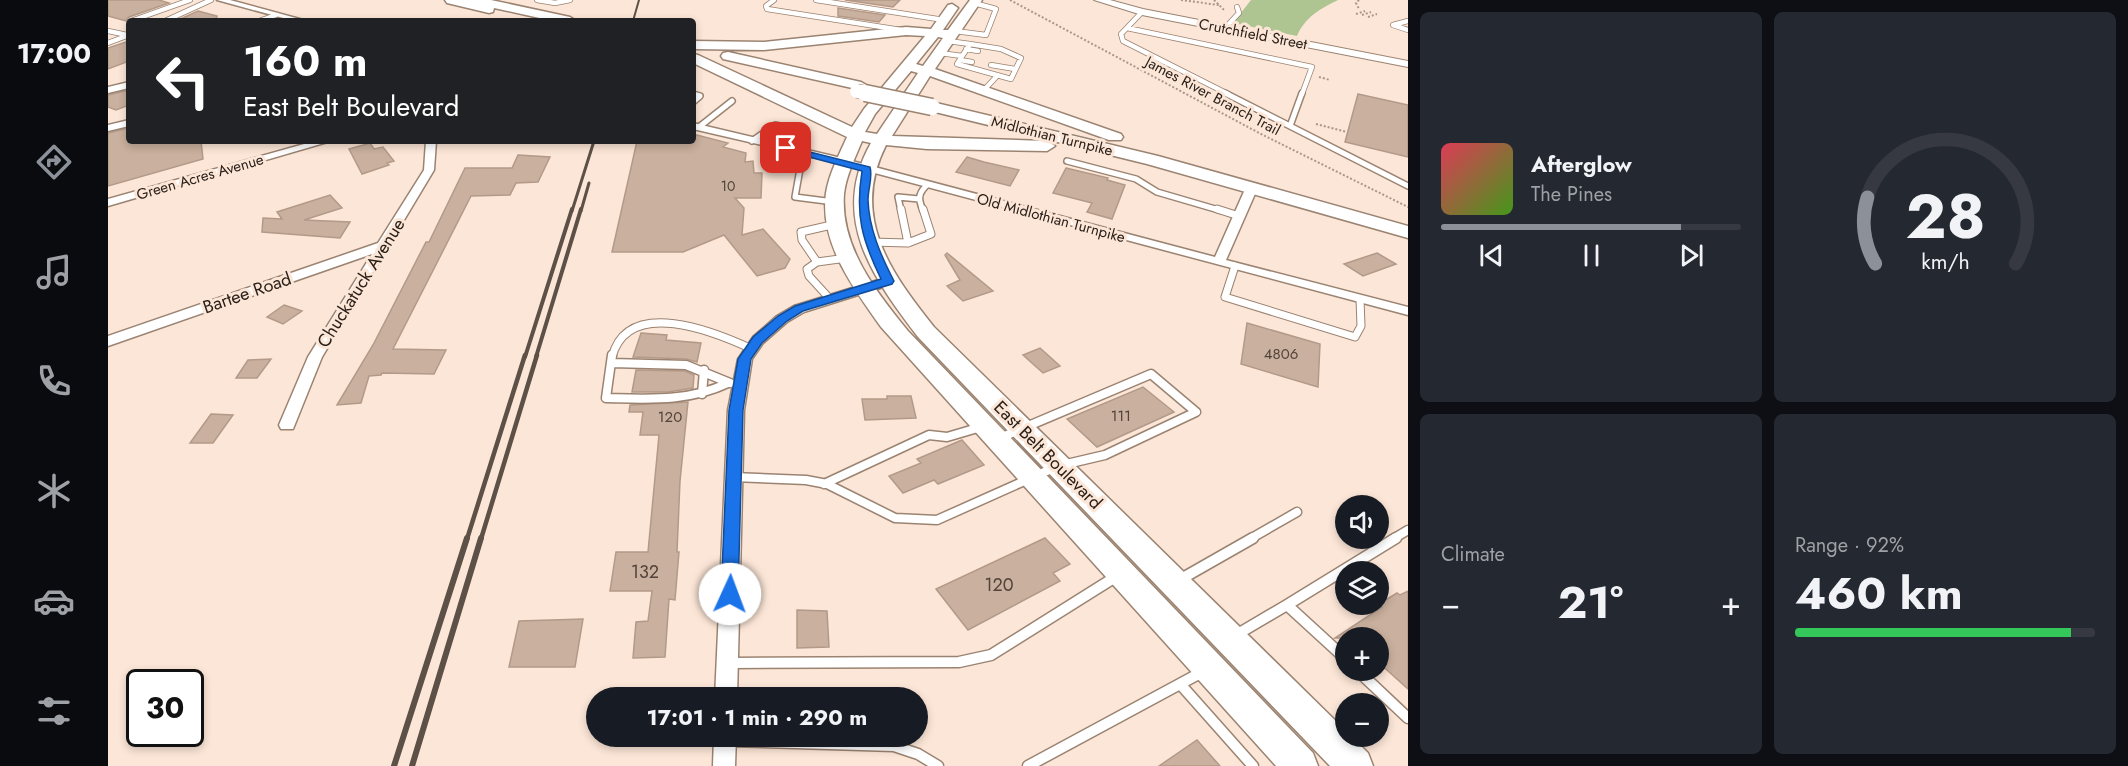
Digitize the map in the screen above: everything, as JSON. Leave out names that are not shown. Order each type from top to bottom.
[{"type":"main road","points":[[451,0],[531,18]]},
{"type":"main road","points":[[475,0],[556,18]]},
{"type":"main road","points":[[906,67],[957,0]]},
{"type":"main road","points":[[915,100],[928,70],[974,1]]},
{"type":"main road","points":[[696,47],[764,46],[906,31],[934,32],[950,38]]},
{"type":"main road","name":"Midlothian Turnpike","points":[[696,48],[859,88]]},
{"type":"main road","name":"Midlothian Turnpike","points":[[696,57],[859,88],[1176,159],[1408,232]]},
{"type":"main road","points":[[696,58],[863,154],[916,144],[1038,146],[1152,160]]},
{"type":"main road","points":[[906,67],[928,70],[1176,159]]},
{"type":"main road","points":[[906,67],[915,100]]},
{"type":"main road","name":"Midlothian Turnpike","points":[[915,100],[1408,223]]},
{"type":"main road","name":"East Belt Boulevard","points":[[915,100],[837,183],[836,213],[848,258],[926,332],[1355,766]]},
{"type":"main road","name":"East Belt Boulevard","points":[[863,154],[863,198],[875,284],[900,336],[1300,766]]},
{"type":"street","name":"Crutchfield Street","points":[[1099,0],[1142,12],[1408,64]]},
{"type":"street","points":[[229,1],[290,18]]},
{"type":"street","points":[[108,90],[126,86]]},
{"type":"street","points":[[108,128],[126,124]]},
{"type":"street","name":"Old Midlothian Turnpike","points":[[696,126],[803,152],[863,154],[926,186],[1408,311]]},
{"type":"street","name":"Green Acres Avenue","points":[[108,203],[315,144]]},
{"type":"street","name":"Chuckatuck Avenue","points":[[287,425],[315,357],[429,170],[432,144]]},
{"type":"street","points":[[1219,262],[1253,183]]},
{"type":"street","name":"Bartee Road","points":[[108,340],[385,245]]},
{"type":"street","points":[[727,687],[735,383],[745,359],[758,340],[782,318],[799,309],[875,284]]},
{"type":"street","points":[[724,766],[725,747]]},
{"type":"lane","points":[[140,18],[190,0]]},
{"type":"lane","points":[[172,18],[211,0]]},
{"type":"lane","points":[[537,0],[555,3],[570,0]]},
{"type":"lane","points":[[774,0],[766,6],[767,9],[906,31]]},
{"type":"lane","points":[[816,0],[944,20]]},
{"type":"lane","points":[[950,38],[986,35],[996,9],[974,1]]},
{"type":"lane","points":[[1225,28],[1239,13],[1237,7]]},
{"type":"lane","points":[[1142,12],[1120,37],[1123,41],[1408,186]]},
{"type":"lane","points":[[268,18],[276,15]]},
{"type":"lane","points":[[1408,21],[1393,24],[1408,30]]},
{"type":"lane","points":[[1127,28],[1312,67],[1290,126]]},
{"type":"lane","points":[[108,31],[126,34]]},
{"type":"lane","points":[[108,43],[126,36]]},
{"type":"lane","points":[[950,38],[978,51]]},
{"type":"lane","points":[[950,38],[961,58],[972,62]]},
{"type":"lane","points":[[968,46],[1001,49],[1021,58]]},
{"type":"lane","points":[[968,46],[957,64],[963,68],[997,76],[1011,79],[1021,58]]},
{"type":"lane","points":[[997,54],[1021,58]]},
{"type":"lane","points":[[991,65],[1016,69]]},
{"type":"lane","points":[[984,90],[997,76]]},
{"type":"lane","points":[[696,126],[732,101]]},
{"type":"lane","points":[[752,141],[775,125],[804,132]]},
{"type":"lane","points":[[803,152],[795,197],[836,213]]},
{"type":"lane","points":[[1066,161],[1136,179],[1157,192],[1239,216]]},
{"type":"lane","points":[[870,242],[908,243],[931,234],[919,199],[920,192],[926,186]]},
{"type":"lane","points":[[908,243],[898,197],[919,199]]},
{"type":"lane","points":[[817,262],[802,240],[801,232],[836,213]]},
{"type":"lane","points":[[830,298],[809,276],[807,269],[817,262],[848,258]]},
{"type":"lane","points":[[1235,266],[1225,297],[1355,337],[1361,326],[1360,299]]},
{"type":"lane","points":[[735,383],[692,398],[606,398],[615,347],[632,328],[646,323],[672,323],[711,331],[752,349]]},
{"type":"lane","points":[[612,363],[686,365],[735,383]]},
{"type":"lane","points":[[702,394],[704,370]]},
{"type":"lane","points":[[733,477],[806,480],[824,484],[895,518],[937,520],[1058,466],[1105,455],[1196,412],[1151,374],[1022,430],[947,437],[929,435],[824,484]]},
{"type":"lane","points":[[1174,583],[1297,512]]},
{"type":"lane","points":[[1229,639],[1408,530]]},
{"type":"lane","points":[[728,663],[959,662],[976,659],[991,655],[1121,574]]},
{"type":"lane","points":[[1287,605],[1335,649]]},
{"type":"lane","points":[[1028,766],[1209,668]]},
{"type":"lane","points":[[1369,681],[1408,718]]},
{"type":"lane","points":[[1181,685],[1253,766]]},
{"type":"lane","points":[[897,747],[918,754],[938,766]]},
{"type":"path","name":"James River Branch Trail","points":[[1010,0],[1261,134],[1408,207]]},
{"type":"path","points":[[1181,0],[1219,5]]},
{"type":"path","points":[[1214,0],[1224,10]]},
{"type":"path","points":[[1359,0],[1356,3],[1359,9]]},
{"type":"path","points":[[1356,14],[1365,11]]},
{"type":"path","points":[[1362,15],[1371,12]]},
{"type":"path","points":[[1368,17],[1377,14]]},
{"type":"path","points":[[1314,124],[1347,132]]},
{"type":"green space","points":[[1251,0],[1338,0],[1319,10],[1304,24],[1297,36],[1233,23]]},
{"type":"building","points":[[108,0],[159,0],[169,3],[126,18],[126,21],[108,16]]},
{"type":"building","points":[[845,0],[900,0],[893,7]]},
{"type":"building","points":[[838,8],[885,15],[879,22],[838,16]]},
{"type":"building","points":[[198,11],[217,16],[217,18],[183,18]]},
{"type":"building","points":[[126,42],[126,62],[108,69],[108,48]]},
{"type":"building","points":[[126,91],[126,106],[116,110],[108,107],[108,95]]},
{"type":"building","points":[[1358,94],[1408,105],[1408,157],[1345,142]]},
{"type":"building","points":[[126,129],[126,144],[201,144],[203,159],[108,186],[108,133]]},
{"type":"building","points":[[696,135],[728,143],[723,147],[746,153],[745,162],[753,161],[754,173],[762,173],[761,198],[735,198],[744,208],[742,235],[763,229],[790,259],[785,268],[757,276],[724,235],[683,252],[612,252],[636,144],[696,144]]},
{"type":"building","points":[[366,144],[371,144],[374,149],[383,147],[394,161],[387,163],[389,165],[362,174],[349,149]]},
{"type":"building","points":[[518,155],[550,157],[538,182],[516,183],[510,195],[471,196],[393,349],[446,350],[434,374],[382,373],[369,376],[361,403],[337,405],[373,345],[426,242],[429,242],[465,168],[512,168]]},
{"type":"building","points":[[967,157],[1019,170],[1010,186],[956,172]]},
{"type":"building","points":[[1066,168],[1108,178],[1107,180],[1125,185],[1112,219],[1087,212],[1092,203],[1053,193]]},
{"type":"building","points":[[330,195],[342,208],[304,220],[350,222],[340,238],[262,232],[263,218],[282,219],[277,212]]},
{"type":"building","points":[[947,253],[993,291],[963,301],[947,286],[960,280],[945,255]]},
{"type":"building","points":[[1377,253],[1396,264],[1363,276],[1344,264]]},
{"type":"building","points":[[284,305],[302,311],[283,324],[267,317]]},
{"type":"building","points":[[1247,323],[1320,344],[1318,387],[1241,364]]},
{"type":"building","points":[[641,333],[667,335],[666,340],[701,343],[697,362],[686,359],[633,357]]},
{"type":"building","points":[[1040,348],[1060,366],[1043,373],[1023,355]]},
{"type":"building","points":[[271,359],[257,378],[236,378],[248,360]]},
{"type":"building","points":[[636,370],[685,371],[694,375],[693,388],[668,392],[632,392]]},
{"type":"building","points":[[1143,387],[1174,412],[1097,447],[1067,419]]},
{"type":"building","points":[[887,396],[911,396],[916,418],[865,420],[862,399],[887,399]]},
{"type":"building","points":[[688,402],[680,481],[677,552],[679,552],[675,600],[669,599],[665,657],[633,658],[636,622],[648,621],[652,591],[610,591],[616,552],[648,552],[659,435],[640,435],[643,412],[629,412],[630,405]]},
{"type":"building","points":[[211,414],[233,415],[213,443],[190,443]]},
{"type":"building","points":[[962,440],[984,465],[938,484],[934,480],[903,493],[889,476],[921,463],[917,459]]},
{"type":"building","points":[[1045,538],[1070,564],[1053,573],[1060,581],[968,630],[936,589]]},
{"type":"building","points":[[1408,591],[1408,689],[1389,672],[1389,627],[1352,627],[1370,615],[1389,615],[1389,598],[1397,593],[1400,595]]},
{"type":"building","points":[[797,610],[827,611],[829,647],[797,648]]},
{"type":"building","points":[[583,619],[575,667],[509,667],[519,621]]},
{"type":"building","points":[[1197,740],[1220,766],[1159,766]]},
{"type":"railway","points":[[634,18],[639,0]]},
{"type":"railway","points":[[572,211],[593,144]]},
{"type":"railway","points":[[581,211],[589,183]]},
{"type":"railway","points":[[525,357],[572,209]]},
{"type":"railway","points":[[536,357],[581,209]]},
{"type":"railway","points":[[467,539],[525,355]]},
{"type":"railway","points":[[481,539],[537,355]]},
{"type":"railway","points":[[394,766],[467,538]]},
{"type":"railway","points":[[412,766],[481,538]]},
{"type":"route","points":[[730,594],[736,410],[745,359],[758,340],[782,318],[799,309],[888,281],[874,253],[864,216],[864,182],[867,170],[786,148]]}]
